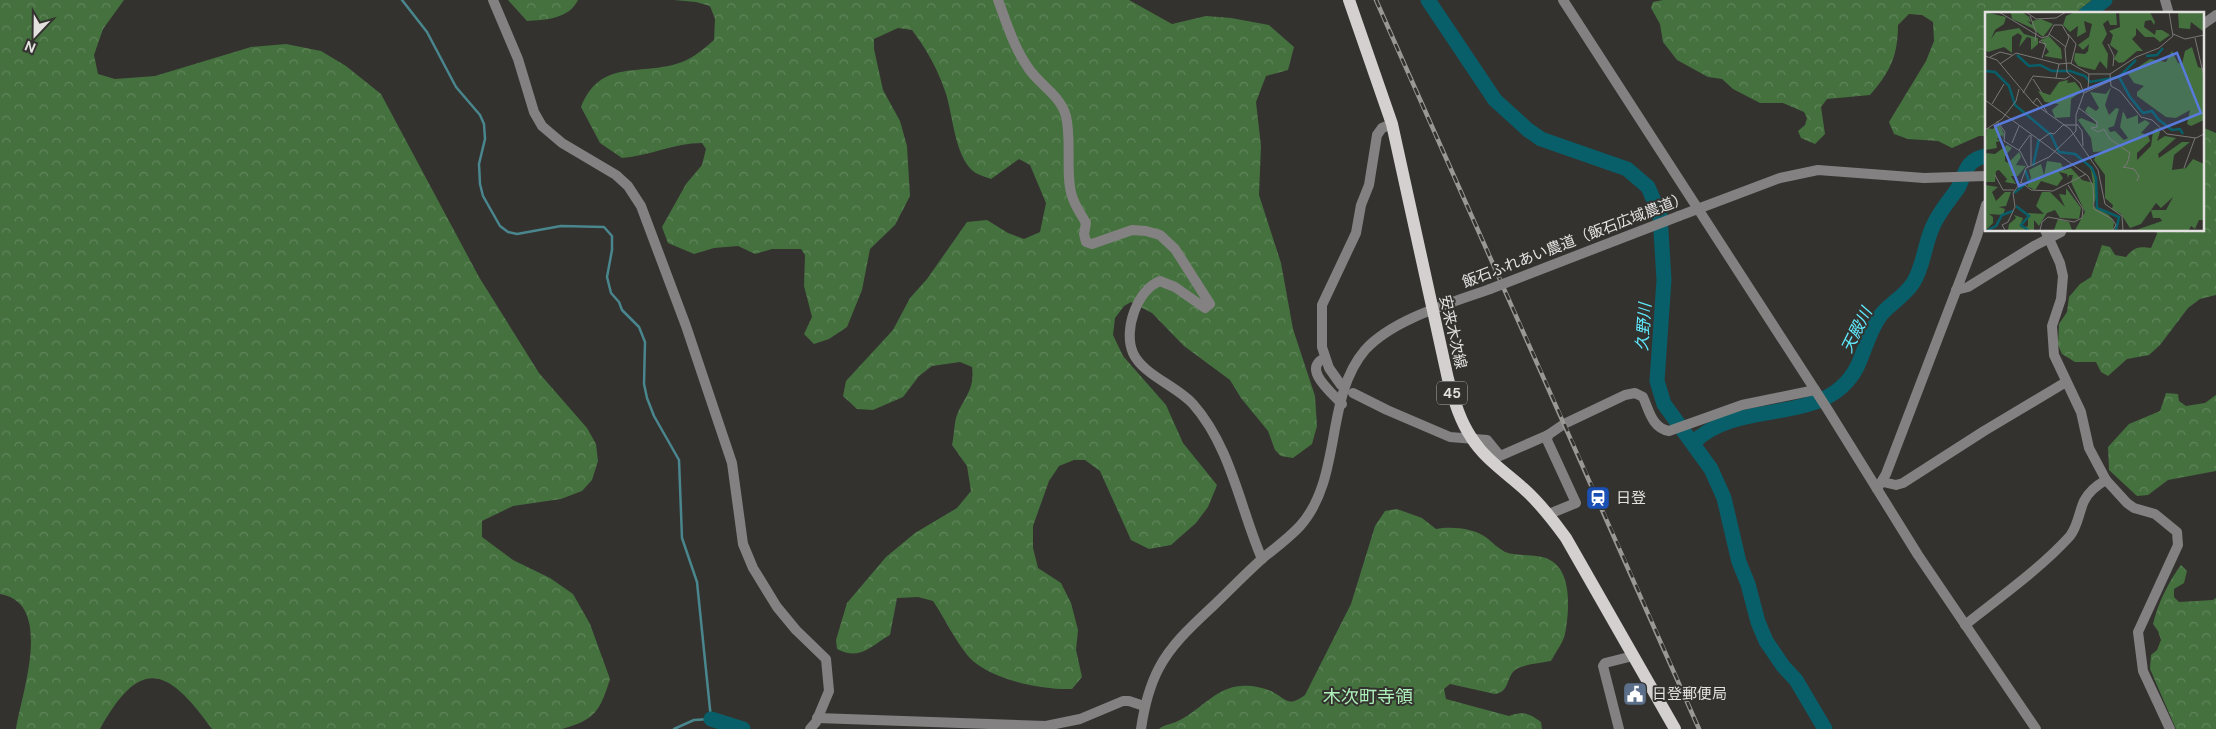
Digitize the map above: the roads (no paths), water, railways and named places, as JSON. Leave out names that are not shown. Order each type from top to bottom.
[{"type":"main road","name":"安来木次線","points":[[1349,0],[1392,124],[1448,380],[1461,419],[1472,439],[1493,463],[1524,488],[1549,514],[1566,538],[1675,729]]},
{"type":"street","points":[[493,0],[515,50],[534,112],[542,126],[562,143],[616,175],[628,186],[641,206],[686,326],[732,463],[743,544],[753,568],[778,607],[796,630],[826,659],[828,692],[818,718],[810,729]]},
{"type":"street","points":[[998,0],[1016,47],[1030,71],[1060,102],[1066,115],[1069,133],[1071,194],[1076,207],[1086,223],[1084,234],[1086,242],[1092,244],[1132,230],[1160,235],[1175,249],[1210,304],[1205,308],[1175,287],[1160,281],[1153,284],[1142,296],[1131,322],[1130,341],[1133,353],[1138,360],[1150,372],[1194,404],[1214,436],[1226,460],[1262,559]]},
{"type":"street","points":[[1563,0],[1828,410],[1880,485],[1965,625],[2036,729]]},
{"type":"street","points":[[2204,24],[2216,16]]},
{"type":"street","points":[[1341,385],[1325,358],[1322,347],[1322,305],[1356,233],[1361,205],[1369,185],[1377,135],[1382,128],[1392,124]]},
{"type":"street","name":"飯石ふれあい農道（飯石広域農道）","points":[[1141,729],[1144,706],[1157,672],[1174,645],[1262,559],[1300,526],[1316,501],[1328,468],[1350,374],[1366,350],[1387,332],[1432,311],[1780,178],[1818,170],[1951,178],[1982,176]]},
{"type":"street","points":[[1880,485],[1956,290],[1985,209]]},
{"type":"street","points":[[1956,290],[1968,288],[2047,234],[2061,232]]},
{"type":"street","points":[[2047,234],[2060,263],[2063,276],[2063,288],[2054,318],[2052,333],[2054,355],[2081,412],[2089,448],[2106,480],[2127,503],[2134,508],[2155,514],[2177,532],[2179,536],[2178,545],[2138,632],[2145,676],[2170,729]]},
{"type":"street","points":[[1325,358],[1317,361],[1315,365],[1316,371],[1322,382],[1342,404]]},
{"type":"street","points":[[1880,485],[1903,483],[1984,431],[2066,382]]},
{"type":"street","points":[[1353,393],[1450,437],[1487,440],[1500,456],[1548,435],[1564,424],[1625,395],[1635,394],[1643,397],[1655,424],[1662,430],[1669,431],[1742,405],[1817,393]]},
{"type":"street","points":[[1548,435],[1547,440],[1576,503],[1549,514]]},
{"type":"street","points":[[1965,625],[2018,583],[2069,537],[2076,526],[2084,501],[2095,487],[2106,480]]},
{"type":"street","points":[[1619,729],[1603,666],[1605,663],[1633,656]]},
{"type":"street","points":[[818,718],[1046,726],[1080,724],[1122,701],[1129,701],[1144,706]]},
{"type":"waterway","points":[[402,0],[427,32],[456,87],[480,115],[484,124],[485,139],[479,164],[480,184],[483,196],[500,226],[508,232],[517,234],[561,226],[604,227],[612,236],[612,250],[607,277],[611,293],[619,302],[622,310],[639,327],[645,342],[644,384],[647,398],[654,416],[679,460],[682,538],[697,582],[711,719],[694,720],[674,729]]},
{"type":"waterway","name":"久野川","points":[[1428,0],[1495,100],[1528,130],[1541,139],[1627,169],[1648,187],[1660,215],[1664,280],[1657,381],[1664,404],[1711,469],[1724,498],[1739,562],[1766,641],[1783,666],[1796,680],[1825,729]]},
{"type":"waterway","name":"天殿川","points":[[2089,12],[2105,0]]},
{"type":"waterway","name":"天殿川","points":[[1693,443],[1712,429],[1734,420],[1803,406],[1824,398],[1843,386],[1857,367],[1880,316],[1905,292],[1917,276],[1933,226],[1941,211],[1958,188],[1968,167],[1975,160],[1985,156]]},
{"type":"waterway","points":[[711,719],[743,729]]},
{"type":"railway","points":[[1376,0],[1699,729]]},
{"type":"place","name":"日登","points":[[1598,498]]},
{"type":"place","name":"日登郵便局","points":[[1635,694]]},
{"type":"district","name":"木次町寺領","points":[[1368,697]]}]
